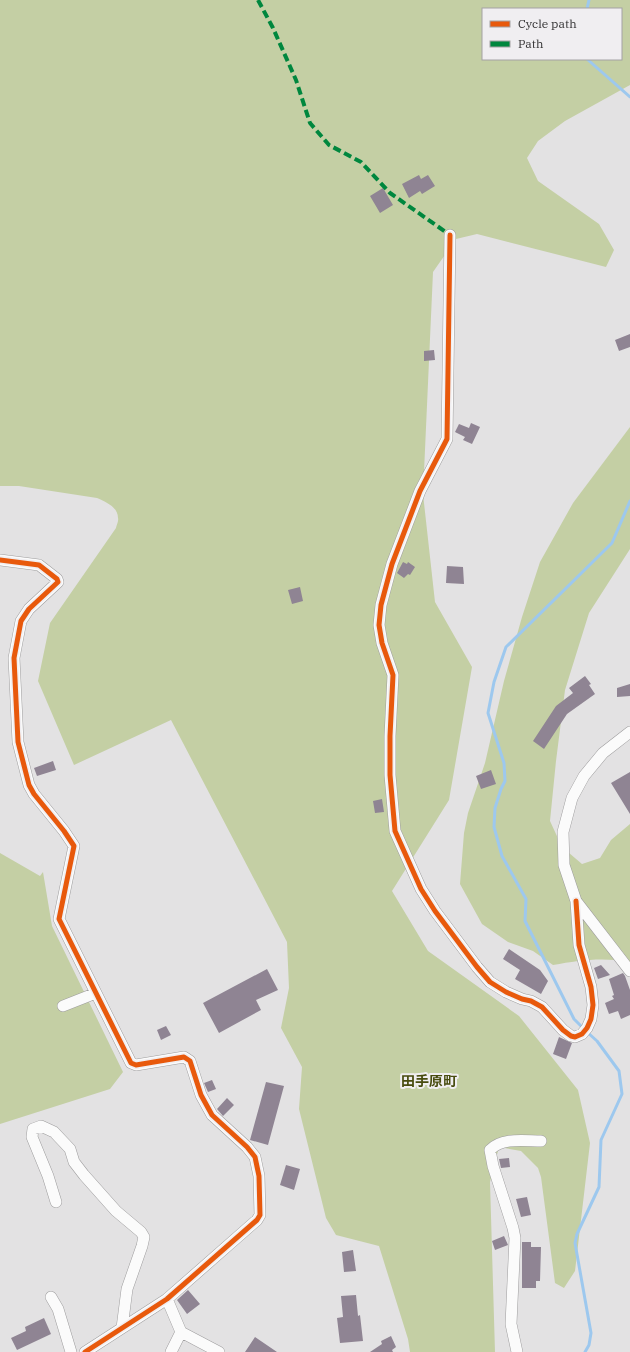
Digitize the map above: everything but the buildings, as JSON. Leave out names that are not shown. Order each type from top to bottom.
[{"type":"street","points":[[450,235],[447,439],[420,491],[392,564],[381,605],[379,625],[382,643],[393,675],[390,775],[395,831],[415,878],[435,911],[490,982],[506,992],[542,1006],[563,1030],[575,1037],[585,1031],[591,1019],[593,1005],[591,987],[579,945],[576,901],[564,865],[564,832],[572,798],[584,776],[603,752],[630,732]]},
{"type":"street","points":[[0,560],[39,565],[57,579],[58,582],[29,609],[21,621],[14,658],[18,742],[29,785],[34,794],[64,831],[74,846],[59,919],[131,1063],[136,1065],[184,1057],[190,1061],[201,1095],[212,1115],[247,1147],[254,1157],[258,1168],[260,1215],[257,1220],[167,1299],[85,1352]]},
{"type":"street","points":[[576,901],[630,971]]},
{"type":"street","points":[[62,1006],[96,992]]},
{"type":"street","points":[[56,1202],[48,1176],[32,1137],[33,1129],[41,1126],[54,1132],[70,1149],[74,1162],[84,1175],[116,1211],[141,1232],[144,1237],[127,1289],[122,1328]]},
{"type":"street","points":[[517,1352],[511,1324],[515,1238],[493,1166],[490,1150],[499,1143],[506,1141],[542,1141]]},
{"type":"street","points":[[52,1297],[58,1309],[71,1352]]},
{"type":"street","points":[[167,1299],[181,1332],[219,1352]]},
{"type":"street","points":[[171,1352],[181,1332]]},
{"type":"green space","points":[[0,0],[630,0],[630,85],[565,121],[538,141],[527,158],[538,181],[599,224],[614,250],[606,267],[477,234],[456,239],[433,272],[423,494],[435,602],[472,667],[449,800],[392,891],[428,951],[519,1016],[578,1090],[590,1143],[575,1271],[564,1288],[555,1283],[541,1177],[538,1168],[521,1151],[499,1147],[490,1182],[495,1352],[410,1352],[408,1339],[379,1246],[336,1235],[326,1218],[299,1109],[302,1067],[281,1028],[289,988],[287,942],[171,720],[74,765],[38,681],[50,623],[116,528],[118,519],[116,511],[111,505],[97,498],[19,486],[0,486]]},
{"type":"green space","points":[[630,427],[630,549],[589,613],[565,690],[550,821],[562,847],[582,864],[600,858],[611,840],[630,824],[630,962],[620,960],[592,960],[553,965],[533,951],[508,942],[482,924],[460,884],[464,833],[468,813],[485,763],[504,681],[522,617],[540,562],[573,503]]},
{"type":"green space","points":[[0,853],[40,876],[43,872],[52,926],[123,1072],[110,1089],[0,1124]]},
{"type":"waterway","points":[[587,8],[589,0]]},
{"type":"waterway","points":[[588,60],[630,97]]},
{"type":"waterway","points":[[583,1028],[574,1019],[525,921],[526,899],[502,856],[494,827],[495,808],[505,781],[504,763],[488,713],[494,682],[506,647],[612,543],[630,501]]},
{"type":"waterway","points":[[585,1352],[589,1345],[591,1333],[575,1243],[577,1234],[599,1187],[601,1140],[622,1094],[619,1071],[597,1041],[587,1032]]},
{"type":"marked path","points":[[258,0],[273,28],[296,80],[310,123],[329,145],[361,162],[390,193],[450,235]]},
{"type":"cycle path","points":[[450,235],[447,439],[420,491],[392,564],[381,605],[379,625],[382,643],[393,675],[390,775],[395,831],[421,889],[435,911],[490,982],[506,992],[531,1001],[542,1007],[563,1030],[575,1037],[582,1034],[587,1028],[591,1019],[593,1005],[591,987],[579,945],[576,901]]},
{"type":"cycle path","points":[[0,560],[39,565],[57,579],[58,582],[29,609],[21,621],[14,658],[18,742],[29,785],[34,794],[64,831],[74,846],[59,919],[131,1063],[136,1065],[184,1057],[190,1061],[201,1095],[212,1115],[247,1147],[255,1157],[259,1176],[260,1215],[257,1220],[167,1299],[85,1352]]},
{"type":"district","name":"田手原町","points":[[429,1081]]}]
